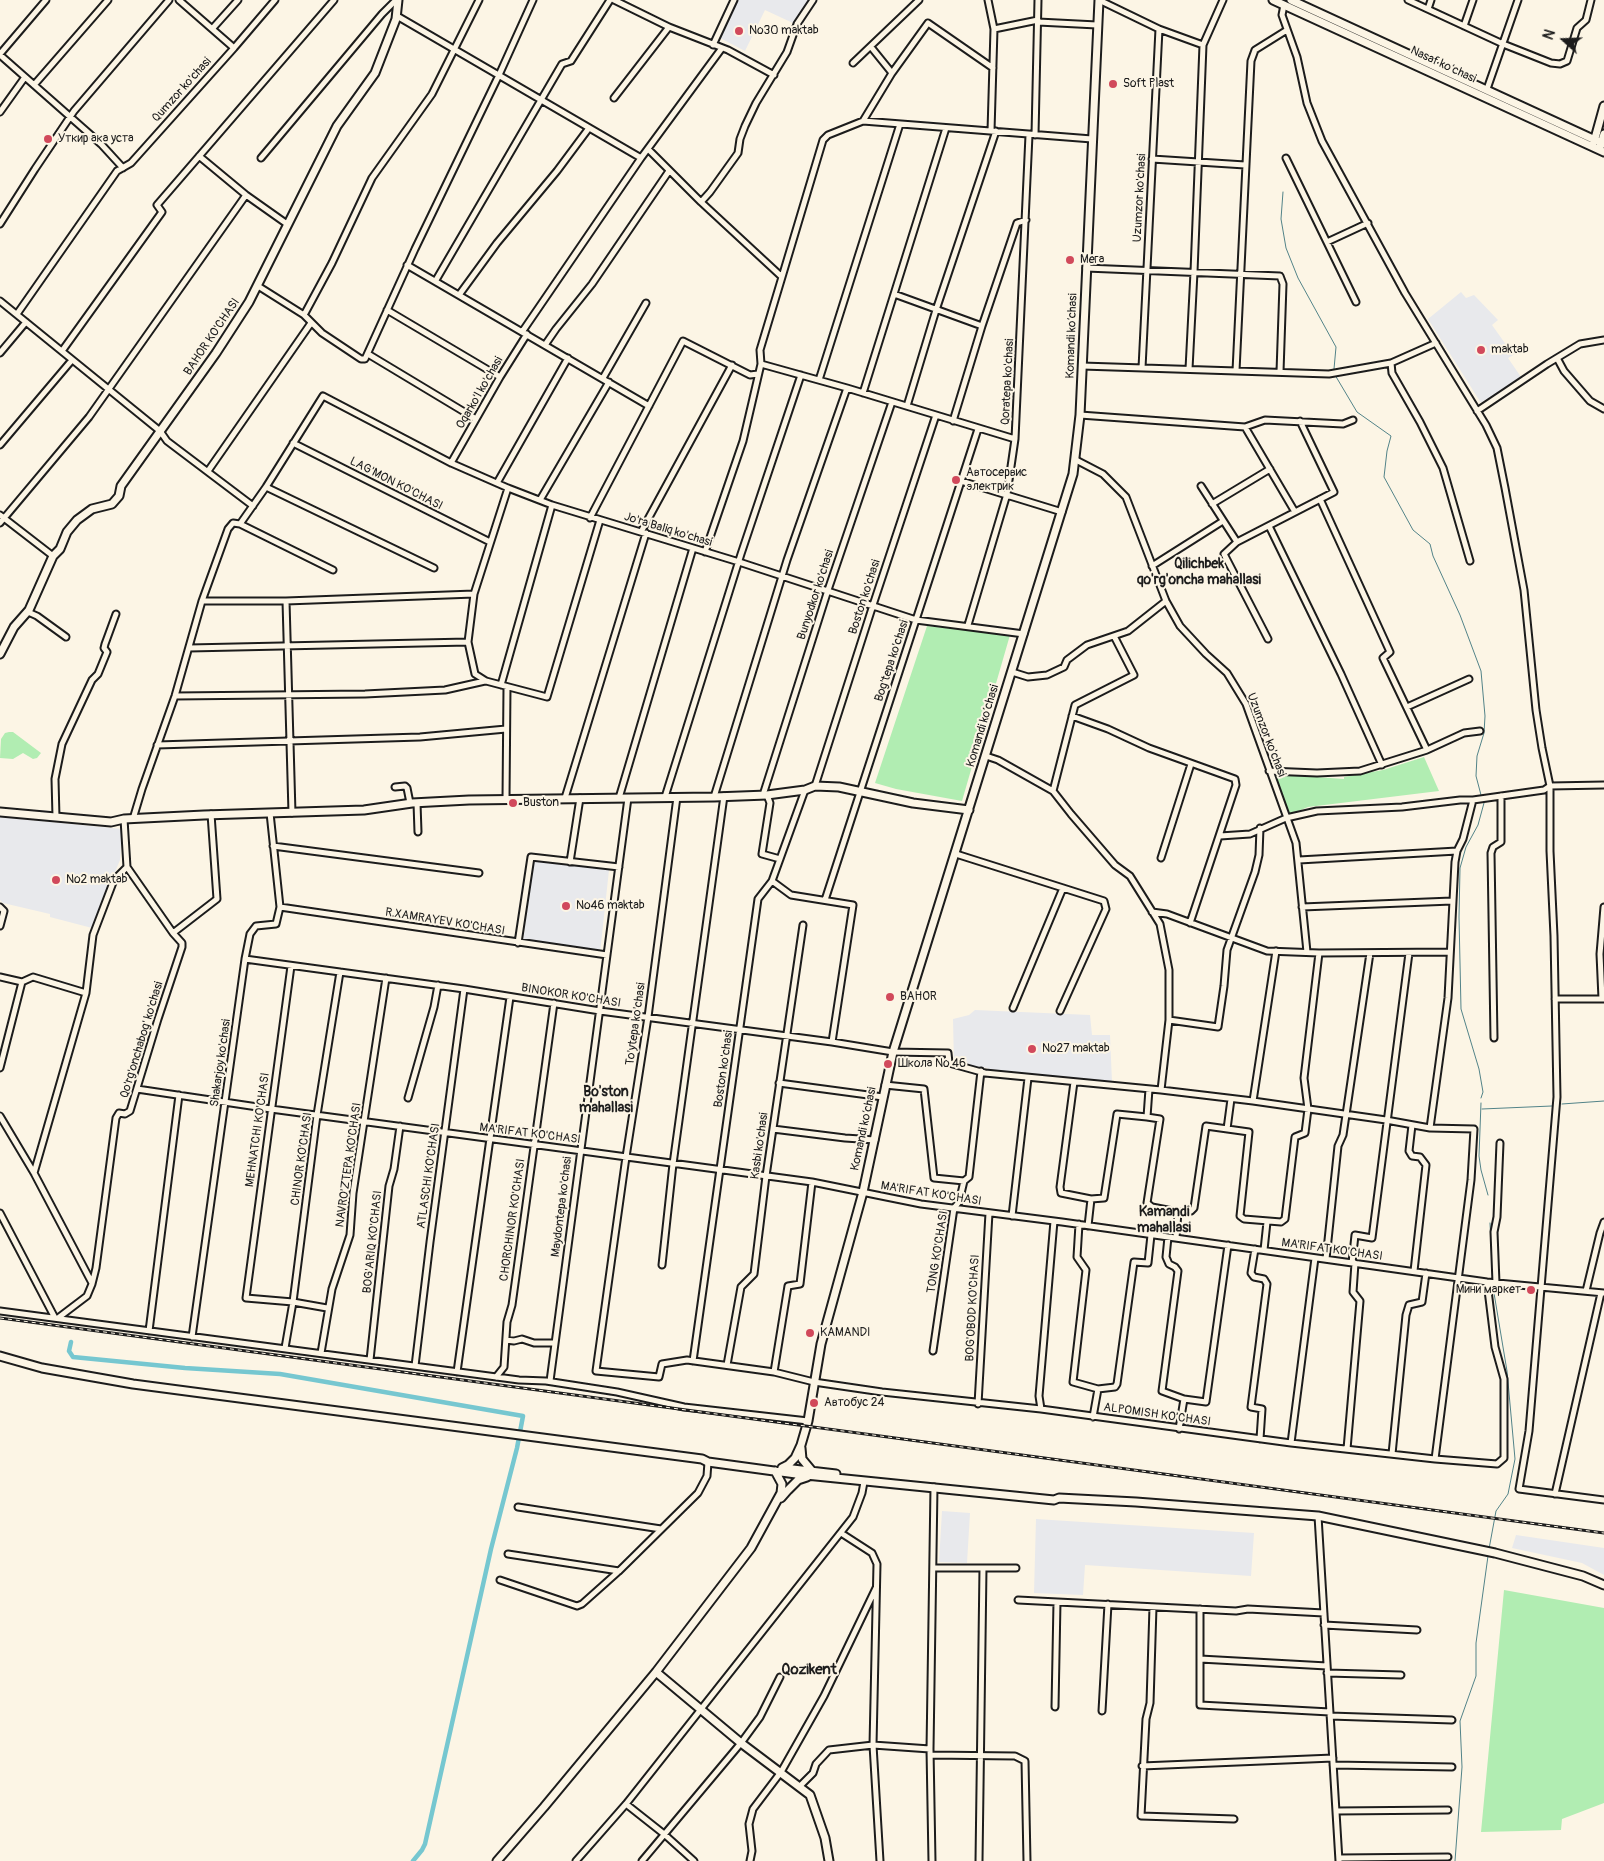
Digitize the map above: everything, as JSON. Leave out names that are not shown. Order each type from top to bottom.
[{"type":"main road","name":"BAHOR KO'CHASI","points":[[0,654],[14,627],[28,612],[53,556],[60,549],[67,532],[77,520],[92,509],[112,504],[119,496],[120,486],[220,346],[258,286],[337,126],[375,73],[396,16],[398,0]]},
{"type":"main road","name":"Komandi ko‘chasi","points":[[779,1470],[795,1458],[801,1445],[808,1421],[825,1328],[863,1192],[893,1052],[1073,474],[1080,415],[1099,0]]},
{"type":"main road","name":"Nasaf ko‘chasi","points":[[1273,0],[1599,145]]},
{"type":"main road","name":"Nasaf ko‘chasi","points":[[1291,0],[1487,89],[1599,145]]},
{"type":"main road","points":[[1599,145],[1604,106]]},
{"type":"main road","points":[[1599,145],[1604,134]]},
{"type":"main road","points":[[0,812],[111,822],[124,819],[211,814],[364,810],[413,803],[506,799],[765,795],[805,790],[815,786],[839,788],[912,802],[969,810]]},
{"type":"main road","points":[[0,1356],[42,1368],[106,1380],[705,1461],[709,1458],[779,1470],[1055,1496],[1059,1498],[1155,1503],[1318,1516],[1495,1553],[1583,1576],[1604,1585]]},
{"type":"main road","points":[[801,1445],[802,1459],[812,1474]]},
{"type":"main road","points":[[497,1861],[656,1672],[751,1548],[781,1493],[782,1484],[779,1470]]},
{"type":"main road","points":[[771,1513],[798,1480],[812,1474],[864,1482],[1054,1500],[1059,1498]]},
{"type":"main road","points":[[656,1672],[741,1743],[810,1795],[825,1838],[829,1861]]},
{"type":"street","points":[[46,0],[0,54],[101,144],[123,168]]},
{"type":"street","points":[[34,85],[108,0]]},
{"type":"street","points":[[0,224],[34,169],[70,117],[134,39],[169,0]]},
{"type":"street","points":[[179,0],[234,48]]},
{"type":"street","points":[[212,29],[238,0]]},
{"type":"street","name":"Qumzor ko'chasi","points":[[16,314],[117,171],[131,162],[275,0]]},
{"type":"street","points":[[62,352],[162,212],[157,204],[334,0]]},
{"type":"street","points":[[261,158],[382,14],[398,0]]},
{"type":"street","points":[[304,315],[332,263],[372,178],[432,94],[479,0]]},
{"type":"street","points":[[258,286],[304,315],[322,333],[361,360],[364,359],[533,0]]},
{"type":"street","points":[[436,280],[562,64],[571,61],[612,0],[669,27],[722,48],[774,75]]},
{"type":"street","points":[[713,44],[734,0]]},
{"type":"street","points":[[701,202],[738,153],[740,138],[756,103],[787,52],[797,24],[812,0]]},
{"type":"street","points":[[853,64],[919,0]]},
{"type":"street","points":[[907,406],[993,131],[994,30],[988,0]]},
{"type":"street","name":"Qoratepa ko'chasi","points":[[968,625],[1007,494],[1014,439],[1038,0]]},
{"type":"street","points":[[1099,0],[1158,29],[1203,44]]},
{"type":"street","points":[[1189,369],[1203,44],[1223,0]]},
{"type":"street","points":[[1408,0],[1504,44],[1551,63],[1560,64],[1567,61],[1577,28],[1586,20],[1591,0]]},
{"type":"street","points":[[1428,9],[1431,0]]},
{"type":"street","points":[[1464,26],[1473,0]]},
{"type":"street","points":[[1487,89],[1518,0]]},
{"type":"street","points":[[1284,5],[1282,15],[1297,57],[1307,103],[1322,141],[1406,293],[1497,448],[1506,488],[1524,590],[1536,710],[1550,786],[1557,1097],[1529,1431],[1519,1488],[1604,1500]]},
{"type":"street","points":[[396,16],[641,158]]},
{"type":"street","points":[[994,30],[1038,21],[1097,25]]},
{"type":"street","points":[[863,121],[892,72],[928,23],[993,68]]},
{"type":"street","points":[[614,98],[669,27]]},
{"type":"street","name":"Uzumzor ko'chasi","points":[[1142,368],[1158,29]]},
{"type":"street","points":[[1236,371],[1251,61],[1255,50],[1287,30]]},
{"type":"street","points":[[871,47],[892,72]]},
{"type":"street","name":"Oqarko'l ko'chasi","points":[[451,463],[524,333],[641,158],[722,48]]},
{"type":"street","points":[[0,112],[25,77]]},
{"type":"street","points":[[705,552],[743,441],[761,364],[760,350],[823,140],[828,135],[863,121],[1092,139]]},
{"type":"street","points":[[819,380],[900,124]]},
{"type":"street","points":[[459,295],[497,243],[589,128]]},
{"type":"street","points":[[863,393],[946,128]]},
{"type":"street","points":[[648,149],[701,202],[782,277]]},
{"type":"street","points":[[199,156],[246,195],[287,224]]},
{"type":"street","points":[[1286,158],[1356,302]]},
{"type":"street","points":[[1152,159],[1245,165]]},
{"type":"street","points":[[545,345],[556,328],[592,284],[669,171]]},
{"type":"street","points":[[0,523],[2,516],[89,417],[246,195]]},
{"type":"street","points":[[952,420],[1017,223],[1026,220]]},
{"type":"street","points":[[1327,242],[1368,223]]},
{"type":"street","points":[[407,265],[436,280],[649,406]]},
{"type":"street","points":[[1086,268],[1280,276],[1283,284],[1280,372]]},
{"type":"street","points":[[894,294],[982,326]]},
{"type":"street","points":[[0,301],[108,391],[160,431],[167,442],[253,506]]},
{"type":"street","points":[[603,378],[646,302]]},
{"type":"street","points":[[387,310],[500,377]]},
{"type":"street","points":[[0,353],[26,322]]},
{"type":"street","points":[[208,471],[310,323]]},
{"type":"street","points":[[1477,411],[1580,344],[1604,340]]},
{"type":"street","points":[[590,518],[683,341],[750,375],[758,374]]},
{"type":"street","points":[[1082,366],[1328,374],[1391,363],[1436,344]]},
{"type":"street","points":[[368,354],[476,419]]},
{"type":"street","points":[[497,483],[568,358]]},
{"type":"street","points":[[1557,358],[1564,370],[1590,401],[1604,409]]},
{"type":"street","points":[[0,445],[72,360]]},
{"type":"street","points":[[1391,363],[1392,373],[1443,468],[1470,561]]},
{"type":"street","points":[[761,364],[1014,439]]},
{"type":"street","points":[[565,798],[643,533],[732,366]]},
{"type":"street","points":[[665,797],[739,562],[801,375]]},
{"type":"street","points":[[540,500],[609,382]]},
{"type":"street","points":[[714,797],[783,576],[847,388]]},
{"type":"street","name":"Jo'ra Baliq ko'chasi","points":[[294,443],[323,396],[451,463],[508,488],[590,518],[739,562],[916,620],[968,625],[1024,634]]},
{"type":"street","name":"Bunyodkor ko'chasi","points":[[780,859],[762,854],[770,802],[765,795],[828,590],[892,402]]},
{"type":"street","name":"Boston ko'chasi","points":[[815,786],[936,415]]},
{"type":"street","points":[[1080,415],[1245,427],[1265,420],[1343,424],[1353,420]]},
{"type":"street","points":[[1268,639],[1224,554],[1237,542],[1334,492],[1300,422]]},
{"type":"street","points":[[1245,427],[1295,512]]},
{"type":"street","name":"Bog'tepa ko'chasi","points":[[824,900],[978,429]]},
{"type":"street","points":[[240,524],[294,443]]},
{"type":"street","name":"LAG'MON KO'CHASI","points":[[294,443],[490,542]]},
{"type":"street","name":"Uzumzor ko'chasi","points":[[1076,460],[1103,474],[1126,497],[1166,601],[1180,626],[1227,673],[1246,704],[1296,843],[1307,952]]},
{"type":"street","points":[[1212,504],[1270,469]]},
{"type":"street","points":[[961,481],[1062,512]]},
{"type":"street","points":[[1201,486],[1237,542]]},
{"type":"street","points":[[266,487],[434,568]]},
{"type":"street","points":[[508,488],[474,594],[468,642],[475,674],[486,681],[547,697],[600,520]]},
{"type":"street","points":[[1320,500],[1390,652],[1383,658],[1427,750]]},
{"type":"street","points":[[501,685],[552,505]]},
{"type":"street","points":[[2,516],[53,556]]},
{"type":"street","points":[[1152,566],[1223,521]]},
{"type":"street","points":[[134,819],[189,648],[202,601],[228,529],[233,523],[240,524],[334,570]]},
{"type":"street","points":[[1269,526],[1341,674],[1382,765]]},
{"type":"street","points":[[619,798],[693,548]]},
{"type":"street","points":[[202,601],[286,601],[474,594]]},
{"type":"street","points":[[286,601],[292,813]]},
{"type":"street","points":[[1012,672],[1028,677],[1048,675],[1064,667],[1067,660],[1087,645],[1128,631],[1166,601]]},
{"type":"street","points":[[28,612],[37,616],[66,637]]},
{"type":"street","points":[[56,817],[55,779],[62,744],[92,680],[98,674],[107,652],[104,648],[116,614]]},
{"type":"street","points":[[1054,791],[1075,705],[1134,675],[1114,636]]},
{"type":"street","points":[[189,648],[468,642]]},
{"type":"street","points":[[1406,707],[1469,679]]},
{"type":"street","points":[[174,696],[366,694],[446,690],[486,681]]},
{"type":"street","points":[[506,799],[507,687]]},
{"type":"street","points":[[1072,716],[1108,729],[1149,748],[1235,779],[1236,784],[1220,836],[1190,923]]},
{"type":"street","points":[[157,745],[420,737],[506,729]]},
{"type":"street","points":[[1269,770],[1317,773],[1360,771],[1427,750],[1464,733],[1480,731]]},
{"type":"street","points":[[986,756],[998,760],[1054,791],[1071,814],[1115,865],[1130,876],[1160,924],[1169,970],[1169,1020],[1161,1090]]},
{"type":"street","points":[[1161,858],[1191,764]]},
{"type":"street","points":[[1220,836],[1250,834],[1286,818],[1317,811],[1402,807],[1473,800],[1544,790],[1550,786],[1604,785]]},
{"type":"street","points":[[395,787],[405,786],[408,788],[413,803],[418,832]]},
{"type":"street","name":"Boston ko'chasi","points":[[693,1361],[758,899],[772,881],[805,790]]},
{"type":"street","points":[[662,1265],[673,1164],[724,796]]},
{"type":"street","points":[[1494,1038],[1491,853],[1493,847],[1501,842],[1501,796]]},
{"type":"street","name":"To'ytepa ko'chasi","points":[[596,1371],[648,1017],[677,797]]},
{"type":"street","points":[[570,862],[580,798]]},
{"type":"street","name":"Maydontepa ko'chasi","points":[[550,1381],[628,798]]},
{"type":"street","points":[[1430,1128],[1448,998],[1452,901],[1457,851],[1463,839],[1473,800]]},
{"type":"street","points":[[270,813],[280,907]]},
{"type":"street","points":[[173,933],[217,899],[211,814]]},
{"type":"street","points":[[34,1173],[86,993],[93,934],[114,880],[127,867],[124,819]]},
{"type":"street","points":[[1169,1020],[1218,1027],[1227,950],[1255,872],[1259,856],[1260,828]]},
{"type":"street","points":[[273,846],[479,873]]},
{"type":"street","points":[[1299,860],[1457,851]]},
{"type":"street","points":[[956,854],[1104,900],[1106,909],[1060,1011]]},
{"type":"street","points":[[518,943],[531,857],[619,867]]},
{"type":"street","name":"Qo'rg'onchabog' ko'chasi","points":[[57,1318],[87,1296],[92,1284],[96,1268],[116,1118],[119,1113],[125,1114],[130,1111],[182,947],[182,943],[127,867]]},
{"type":"street","points":[[772,881],[791,895],[853,905],[832,1042]]},
{"type":"street","points":[[1013,1008],[1063,888]]},
{"type":"street","points":[[1302,907],[1452,901]]},
{"type":"street","points":[[0,907],[4,911],[0,926]]},
{"type":"street","name":"R.XAMRAYEV KO'CHASI","points":[[280,907],[607,956]]},
{"type":"street","name":"Shakarjoy ko'chasi","points":[[192,1337],[250,934],[256,926],[276,924],[280,907]]},
{"type":"street","points":[[1555,999],[1603,999],[1600,954],[1604,907]]},
{"type":"street","points":[[1152,912],[1167,914],[1267,951],[1319,954],[1450,952]]},
{"type":"street","name":"Kasbi ko'chasi","points":[[726,1366],[741,1288],[754,1274],[802,925]]},
{"type":"street","points":[[1253,1101],[1276,951]]},
{"type":"street","points":[[1326,1259],[1338,1146],[1343,1135],[1370,953]]},
{"type":"street","points":[[1347,1449],[1360,1301],[1353,1292],[1355,1235],[1372,1238],[1409,953]]},
{"type":"street","points":[[1074,1082],[1060,1187],[1061,1193],[1090,1199],[1104,1198],[1117,1114],[1147,1117],[1160,1119],[1147,1203],[1152,1207],[1178,1212],[1191,1212],[1194,1208],[1206,1126],[1249,1132],[1240,1216],[1244,1219],[1277,1223],[1284,1219],[1295,1137],[1305,1132],[1308,1109],[1304,1078],[1319,954]]},
{"type":"street","name":"BINOKOR KO'CHASI","points":[[245,959],[438,985],[600,1011],[893,1052],[912,1054],[948,1053],[949,1064],[981,1071]]},
{"type":"street","name":"MEHNATCHI KO'CHASI","points":[[291,966],[246,1298],[293,1302]]},
{"type":"street","name":"CHINOR KO'CHASI","points":[[285,1348],[340,972]]},
{"type":"street","points":[[0,977],[22,982],[33,977],[86,993]]},
{"type":"street","name":"NAVRO'ZTEPA KO'CHASI","points":[[321,1353],[327,1308],[350,1235],[353,1193],[386,978]]},
{"type":"street","points":[[0,1068],[22,982]]},
{"type":"street","points":[[408,1098],[434,1007],[438,985]]},
{"type":"street","name":"ATLASCHI KO'CHASI","points":[[415,1366],[464,989]]},
{"type":"street","points":[[457,1372],[510,996]]},
{"type":"street","name":"CHORCHINOR KO'CHASI","points":[[496,1377],[504,1367],[506,1340],[554,1004]]},
{"type":"street","points":[[981,1071],[1028,1078],[1161,1090],[1253,1101],[1430,1128],[1474,1129],[1471,1180],[1436,1459]]},
{"type":"street","name":"TONG KO'CHASI","points":[[934,1351],[954,1208],[959,1202],[964,1180],[969,1177],[981,1071]]},
{"type":"street","points":[[1012,1216],[1028,1078]]},
{"type":"street","points":[[779,1083],[883,1097]]},
{"type":"street","points":[[886,1085],[924,1089],[934,1178],[964,1180]]},
{"type":"street","name":"MA'RIFAT KO'CHASI","points":[[137,1089],[445,1133],[812,1182],[921,1204],[989,1214],[1079,1224],[1487,1282],[1603,1293]]},
{"type":"street","points":[[1147,1117],[1149,1089]]},
{"type":"street","points":[[149,1331],[179,1096]]},
{"type":"street","points":[[1227,1129],[1231,1099]]},
{"type":"street","points":[[0,1116],[34,1173],[92,1284]]},
{"type":"street","points":[[1412,1125],[1408,1151],[1412,1156],[1420,1157],[1426,1165],[1414,1272]]},
{"type":"street","name":"BOG'ARIQ KO'CHASI","points":[[370,1360],[389,1186],[394,1169],[400,1126]]},
{"type":"street","points":[[773,1129],[874,1140]]},
{"type":"street","points":[[1496,1283],[1494,1232],[1497,1217],[1500,1143]]},
{"type":"street","points":[[774,1372],[788,1286],[800,1284],[812,1182]]},
{"type":"street","points":[[1088,1226],[1090,1199]]},
{"type":"street","points":[[1176,1238],[1178,1212]]},
{"type":"street","points":[[0,1213],[57,1318]]},
{"type":"street","name":"BOG'OBOD KO'CHASI","points":[[978,1404],[989,1214]]},
{"type":"street","points":[[1041,1410],[1039,1396],[1054,1221]]},
{"type":"street","points":[[1264,1250],[1267,1222]]},
{"type":"street","points":[[1586,1291],[1604,1222]]},
{"type":"street","points":[[1079,1224],[1078,1257],[1086,1270],[1073,1382],[1098,1389],[1115,1387],[1117,1384],[1134,1262],[1148,1262],[1151,1235]]},
{"type":"street","points":[[1168,1237],[1166,1257],[1168,1264],[1175,1267],[1178,1271],[1162,1391],[1184,1399],[1206,1402],[1228,1245]]},
{"type":"street","points":[[1256,1249],[1251,1273],[1254,1277],[1264,1279],[1267,1284],[1251,1407],[1262,1409],[1260,1439]]},
{"type":"street","points":[[1291,1443],[1315,1258]]},
{"type":"street","points":[[1392,1454],[1406,1315],[1409,1305],[1422,1302],[1426,1273]]},
{"type":"street","name":"ALPOMISH KO'CHASI","points":[[596,1371],[659,1378],[662,1364],[693,1361],[774,1372],[814,1382],[978,1404],[1041,1410],[1291,1443],[1497,1464],[1504,1458],[1504,1379],[1495,1347],[1487,1282]]},
{"type":"street","points":[[1555,1494],[1603,1293]]},
{"type":"street","points":[[293,1302],[327,1308]]},
{"type":"street","points":[[0,1311],[496,1377],[550,1381],[617,1392],[684,1407],[808,1421]]},
{"type":"street","points":[[506,1340],[522,1339],[534,1342],[555,1343]]},
{"type":"street","points":[[1093,1417],[1098,1389]]},
{"type":"street","points":[[1179,1429],[1184,1399]]},
{"type":"street","points":[[500,1580],[576,1606],[582,1604],[698,1493],[707,1476],[705,1461]]},
{"type":"street","points":[[576,1861],[626,1804],[841,1533],[853,1517],[864,1482]]},
{"type":"street","points":[[932,1861],[930,1752],[934,1488]]},
{"type":"street","points":[[518,1507],[662,1528]]},
{"type":"street","points":[[1318,1516],[1339,1860],[1448,1857]]},
{"type":"street","points":[[841,1533],[872,1553],[877,1564],[873,1745],[880,1861]]},
{"type":"street","points":[[508,1554],[619,1570]]},
{"type":"street","points":[[933,1568],[1016,1568]]},
{"type":"street","points":[[979,1861],[983,1568]]},
{"type":"street","points":[[750,1861],[752,1851],[749,1824],[752,1809],[781,1772],[824,1696],[877,1586]]},
{"type":"street","points":[[1018,1600],[1236,1611],[1248,1609],[1324,1613]]},
{"type":"street","points":[[1055,1707],[1057,1602]]},
{"type":"street","points":[[1102,1711],[1108,1604]]},
{"type":"street","points":[[1153,1607],[1150,1703],[1147,1711],[1142,1766],[1141,1816],[1234,1818]]},
{"type":"street","points":[[1200,1609],[1200,1705],[1452,1720]]},
{"type":"street","points":[[1324,1625],[1417,1630]]},
{"type":"street","points":[[1200,1658],[1401,1675]]},
{"type":"street","points":[[642,1861],[741,1743],[760,1717],[780,1677]]},
{"type":"street","points":[[799,1786],[813,1774],[816,1764],[829,1750],[873,1745],[980,1756],[1015,1756],[1025,1761],[1027,1861]]},
{"type":"street","points":[[1142,1766],[1332,1758]]},
{"type":"street","points":[[1333,1766],[1452,1767]]},
{"type":"street","points":[[626,1804],[694,1861]]},
{"type":"street","points":[[1336,1811],[1448,1810]]},
{"type":"shaded area","name":"№30 maktab","points":[[738,0],[809,0],[795,24],[765,10],[745,51],[720,38]]},
{"type":"shaded area","name":"maktab","points":[[1461,292],[1466,298],[1474,295],[1498,320],[1492,325],[1507,346],[1512,344],[1517,353],[1508,358],[1521,377],[1481,403],[1428,319]]},
{"type":"shaded area","name":"№2 maktab","points":[[0,817],[122,829],[120,860],[92,928],[50,917],[50,914],[3,903],[0,900]]},
{"type":"shaded area","name":"№46 maktab","points":[[534,859],[609,870],[600,953],[523,941]]},
{"type":"shaded area","name":"№27 maktab","points":[[975,1010],[1090,1015],[1092,1035],[1110,1035],[1112,1082],[988,1071],[988,1068],[954,1064],[953,1019],[969,1015]]},
{"type":"shaded area","points":[[942,1511],[970,1513],[967,1563],[939,1562]]},
{"type":"shaded area","points":[[1036,1519],[1254,1533],[1251,1576],[1085,1565],[1083,1595],[1034,1593]]},
{"type":"shaded area","points":[[1516,1535],[1604,1548],[1604,1575],[1582,1563],[1512,1548]]},
{"type":"green space","points":[[927,626],[1010,635],[962,801],[896,789],[875,783]]},
{"type":"green space","points":[[13,732],[41,753],[37,758],[33,759],[23,753],[13,759],[0,758],[1,739],[5,733]]},
{"type":"green space","points":[[1424,757],[1439,791],[1308,807],[1289,815],[1275,774],[1344,779],[1344,777],[1383,770]]},
{"type":"green space","points":[[1504,1590],[1604,1608],[1604,1803],[1562,1819],[1561,1830],[1481,1832]]},
{"type":"waterway","points":[[1283,192],[1281,219],[1286,248],[1298,278],[1336,347],[1334,369]]},
{"type":"waterway","points":[[1335,375],[1357,412],[1391,436],[1384,477],[1413,530],[1430,544],[1433,556],[1460,615],[1481,671],[1485,716],[1484,733],[1477,756],[1476,776],[1481,795]]},
{"type":"waterway","points":[[1481,1098],[1483,1092],[1479,1069],[1461,1009],[1459,917],[1460,868],[1466,847],[1478,825],[1484,803]]},
{"type":"waterway","points":[[1562,1104],[1604,1101]]},
{"type":"waterway","points":[[1481,1103],[1479,1156],[1488,1195]]},
{"type":"waterway","points":[[1482,1109],[1552,1106]]},
{"type":"waterway","points":[[1490,1223],[1493,1280]]},
{"type":"waterway","points":[[1489,1549],[1496,1511],[1508,1494],[1515,1459],[1507,1371],[1493,1287]]},
{"type":"waterway","points":[[71,1342],[69,1351],[73,1357],[185,1368],[280,1374],[523,1416],[517,1448],[491,1549],[425,1844],[413,1861]]},
{"type":"waterway","points":[[1455,1861],[1462,1767],[1460,1721],[1476,1676],[1476,1643],[1488,1556]]},
{"type":"railway","points":[[0,1318],[1604,1533]]},
{"type":"place","name":"№30 maktab","points":[[739,31]]},
{"type":"place","name":"Soft Plast","points":[[1113,84]]},
{"type":"place","name":"Уткир ака уста","points":[[48,139]]},
{"type":"place","name":"Мега","points":[[1070,260]]},
{"type":"place","name":"maktab","points":[[1481,350]]},
{"type":"place","name":"Автосервис электрик","points":[[956,480]]},
{"type":"place","name":"Buston","points":[[513,803]]},
{"type":"place","name":"№2 maktab","points":[[56,880]]},
{"type":"place","name":"№46 maktab","points":[[566,906]]},
{"type":"place","name":"BAHOR","points":[[890,997]]},
{"type":"place","name":"№27 maktab","points":[[1032,1049]]},
{"type":"place","name":"Школа № 46","points":[[888,1064]]},
{"type":"place","name":"Мини маркет","points":[[1531,1290]]},
{"type":"place","name":"KAMANDI","points":[[810,1333]]},
{"type":"place","name":"Автобус 24","points":[[814,1403]]},
{"type":"district","name":"Qilichbek qo'rg'oncha mahallasi","points":[[1199,572]]},
{"type":"district","name":"Bo'ston mahallasi","points":[[606,1100]]},
{"type":"district","name":"Kamandi mahallasi","points":[[1164,1220]]},
{"type":"district","name":"Qozikent","points":[[809,1670]]}]
